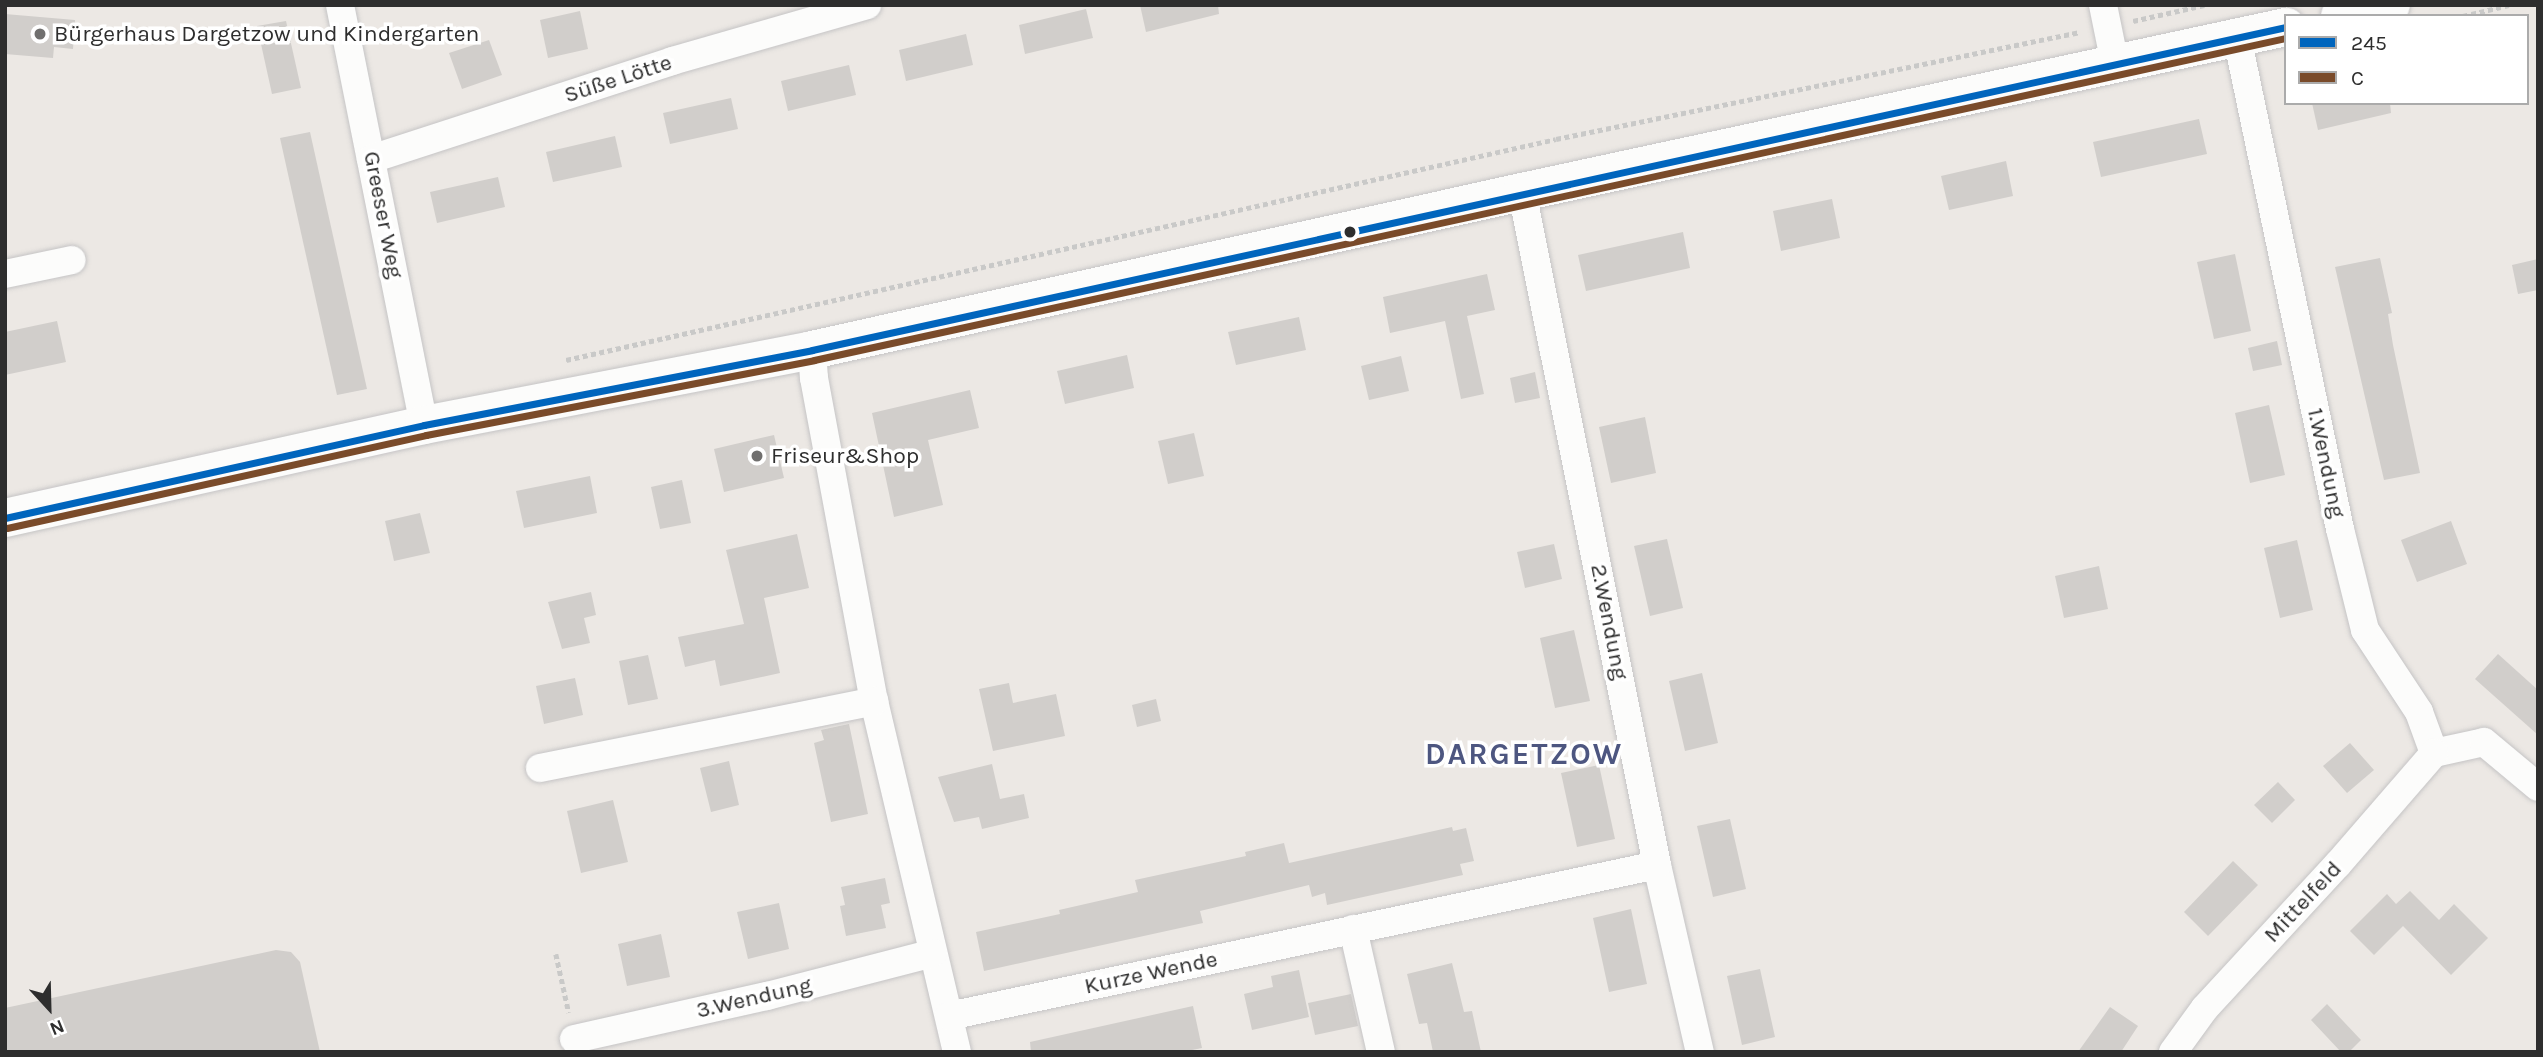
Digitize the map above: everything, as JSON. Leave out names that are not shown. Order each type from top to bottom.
[{"type":"street","name":"Greeser Weg","points":[[340,5],[424,425]]},
{"type":"street","name":"Süße Lötte","points":[[371,159],[672,61],[866,5]]},
{"type":"street","points":[[2349,14],[2391,5]]},
{"type":"street","points":[[2105,16],[2115,64]]},
{"type":"street","points":[[5,518],[424,425],[812,350],[1522,192],[2284,27]]},
{"type":"street","name":"1.Wendung","points":[[2237,37],[2340,529],[2365,630],[2419,712],[2434,753]]},
{"type":"street","name":"2.Wendung","points":[[1522,192],[1657,864],[1700,1052]]},
{"type":"street","points":[[5,274],[72,260]]},
{"type":"street","points":[[812,350],[814,378],[874,701],[957,1052]]},
{"type":"street","points":[[540,768],[874,701]]},
{"type":"street","points":[[2434,753],[2483,742],[2538,787]]},
{"type":"street","name":"Mittelfeld","points":[[2174,1052],[2205,1008],[2338,864],[2434,753]]},
{"type":"street","name":"Kurze Wende","points":[[949,1016],[1657,864]]},
{"type":"street","points":[[1353,929],[1381,1052]]},
{"type":"street","name":"3.Wendung","points":[[574,1039],[767,996],[933,953]]},
{"type":"path","points":[[565,360],[2105,16],[2204,5]]},
{"type":"path","points":[[2471,14],[2509,5]]},
{"type":"path","points":[[556,954],[574,1039]]},
{"type":"building","points":[[1140,5],[1218,5],[1219,14],[1146,32]]},
{"type":"building","points":[[1086,9],[1093,38],[1025,54],[1019,25]]},
{"type":"building","points":[[580,11],[588,49],[548,58],[540,20]]},
{"type":"building","name":"Bürgerhaus Dargetzow und Kindergarten","points":[[5,14],[75,20],[73,49],[54,47],[53,58],[5,54]]},
{"type":"building","points":[[286,21],[301,88],[272,94],[257,26]]},
{"type":"building","points":[[966,34],[973,65],[906,81],[899,50]]},
{"type":"building","points":[[489,40],[502,75],[462,89],[449,53]]},
{"type":"building","points":[[849,65],[856,95],[788,111],[781,81]]},
{"type":"building","points":[[731,98],[738,129],[670,144],[663,113]]},
{"type":"building","points":[[2312,105],[2390,105],[2391,113],[2318,130]]},
{"type":"building","points":[[2199,119],[2207,154],[2101,177],[2093,142]]},
{"type":"building","points":[[310,132],[367,389],[337,395],[280,138]]},
{"type":"building","points":[[615,136],[622,167],[553,182],[546,152]]},
{"type":"building","points":[[2006,161],[2013,196],[1949,210],[1941,176]]},
{"type":"building","points":[[498,177],[505,207],[437,223],[430,192]]},
{"type":"building","points":[[1832,199],[1840,238],[1781,251],[1773,211]]},
{"type":"building","points":[[1683,232],[1690,268],[1586,291],[1578,255]]},
{"type":"building","points":[[2235,254],[2251,331],[2214,339],[2197,262]]},
{"type":"building","points":[[2380,258],[2392,313],[2388,314],[2393,345],[2420,473],[2384,480],[2335,267]]},
{"type":"building","points":[[2538,259],[2538,290],[2518,294],[2512,265]]},
{"type":"building","points":[[1487,274],[1495,310],[1467,316],[1484,394],[1461,399],[1445,321],[1390,333],[1383,297]]},
{"type":"building","points":[[1299,317],[1306,350],[1236,365],[1228,332]]},
{"type":"building","points":[[57,321],[66,362],[5,375],[5,332]]},
{"type":"building","points":[[2277,341],[2282,365],[2253,371],[2248,348]]},
{"type":"building","points":[[1127,355],[1134,388],[1065,404],[1057,371]]},
{"type":"building","points":[[1401,356],[1409,391],[1369,400],[1361,366]]},
{"type":"building","points":[[1535,372],[1540,398],[1515,403],[1510,378]]},
{"type":"building","points":[[970,390],[979,428],[928,440],[943,505],[894,517],[872,413]]},
{"type":"building","points":[[2269,405],[2285,475],[2250,483],[2235,413]]},
{"type":"building","points":[[1645,417],[1656,473],[1611,483],[1599,427]]},
{"type":"building","points":[[1194,433],[1204,476],[1168,484],[1158,441]]},
{"type":"building","points":[[774,435],[784,478],[724,492],[714,449]]},
{"type":"building","points":[[590,476],[597,513],[524,528],[516,491]]},
{"type":"building","points":[[682,480],[691,523],[660,529],[651,487]]},
{"type":"building","points":[[420,513],[430,553],[394,561],[385,521]]},
{"type":"building","points":[[2451,521],[2467,564],[2417,582],[2401,540]]},
{"type":"building","points":[[797,534],[809,588],[764,598],[780,673],[720,686],[715,660],[685,667],[678,637],[744,624],[726,550]]},
{"type":"building","points":[[1667,539],[1683,608],[1650,616],[1634,546]]},
{"type":"building","points":[[2297,540],[2313,610],[2280,618],[2264,548]]},
{"type":"building","points":[[1554,544],[1562,579],[1525,588],[1517,552]]},
{"type":"building","points":[[2099,566],[2108,609],[2064,618],[2055,576]]},
{"type":"building","points":[[591,592],[596,615],[584,618],[590,643],[562,649],[548,602]]},
{"type":"building","points":[[1574,630],[1590,701],[1555,708],[1540,638]]},
{"type":"building","points":[[2498,654],[2538,690],[2538,735],[2475,679]]},
{"type":"building","points":[[648,655],[658,699],[628,705],[619,661]]},
{"type":"building","points":[[1702,673],[1718,743],[1685,751],[1669,681]]},
{"type":"building","points":[[575,678],[583,715],[544,724],[536,686]]},
{"type":"building","points":[[1009,683],[1013,703],[1056,694],[1065,736],[993,751],[979,689]]},
{"type":"building","points":[[1156,699],[1161,721],[1137,727],[1132,705]]},
{"type":"building","points":[[849,724],[868,814],[831,822],[814,743],[824,740],[821,730]]},
{"type":"building","points":[[2350,743],[2374,770],[2347,793],[2323,766]]},
{"type":"building","points":[[729,761],[739,805],[711,812],[700,768]]},
{"type":"building","points":[[992,764],[1000,799],[1024,794],[1029,818],[982,829],[979,817],[954,822],[938,777]]},
{"type":"building","points":[[1599,765],[1615,839],[1577,847],[1561,773]]},
{"type":"building","points":[[2278,782],[2295,800],[2272,823],[2254,805]]},
{"type":"building","points":[[613,800],[628,862],[581,873],[567,811]]},
{"type":"building","points":[[1730,819],[1746,889],[1713,897],[1697,826]]},
{"type":"building","points":[[1452,827],[1453,831],[1466,828],[1474,861],[1460,864],[1463,875],[1327,905],[1325,893],[1312,897],[1309,885],[1200,911],[1203,923],[984,971],[976,932],[1060,914],[1059,910],[1138,892],[1135,880],[1246,856],[1245,852],[1284,843],[1289,863]]},
{"type":"building","points":[[2233,861],[2258,885],[2208,936],[2184,912]]},
{"type":"building","points":[[885,878],[890,903],[881,905],[886,928],[846,936],[840,906],[845,905],[841,887]]},
{"type":"building","points":[[2410,891],[2439,920],[2454,904],[2488,938],[2451,975],[2403,926],[2374,955],[2350,931],[2387,894],[2396,904]]},
{"type":"building","points":[[779,903],[789,949],[748,959],[737,912]]},
{"type":"building","points":[[1631,909],[1647,984],[1609,992],[1593,918]]},
{"type":"building","points":[[661,934],[670,977],[627,986],[618,944]]},
{"type":"building","points":[[276,950],[291,952],[300,962],[320,1052],[5,1052],[5,1008]]},
{"type":"building","points":[[1452,963],[1464,1012],[1472,1011],[1481,1052],[1433,1052],[1427,1023],[1419,1024],[1407,974]]},
{"type":"building","points":[[1760,969],[1775,1037],[1742,1045],[1727,976]]},
{"type":"building","points":[[1299,970],[1309,1017],[1252,1030],[1244,994],[1273,987],[1271,976]]},
{"type":"building","points":[[1351,994],[1358,1026],[1315,1035],[1308,1003]]},
{"type":"building","points":[[2327,1004],[2361,1040],[2349,1052],[2341,1052],[2311,1020]]},
{"type":"building","points":[[1193,1006],[1202,1048],[1182,1052],[1031,1052],[1030,1042]]},
{"type":"building","points":[[2110,1007],[2138,1026],[2121,1052],[2078,1052]]},
{"type":"transit line","name":"245","points":[[5,518],[424,425],[812,350],[2284,27]]},
{"type":"transit line","name":"C","points":[[7,528],[426,435],[814,360],[2284,38]]},
{"type":"place","name":"Bürgerhaus Dargetzow und Kindergarten","points":[[40,34]]},
{"type":"place","name":"Friseur&Shop","points":[[757,456]]},
{"type":"district","name":"DARGETZOW","points":[[1524,754]]}]
